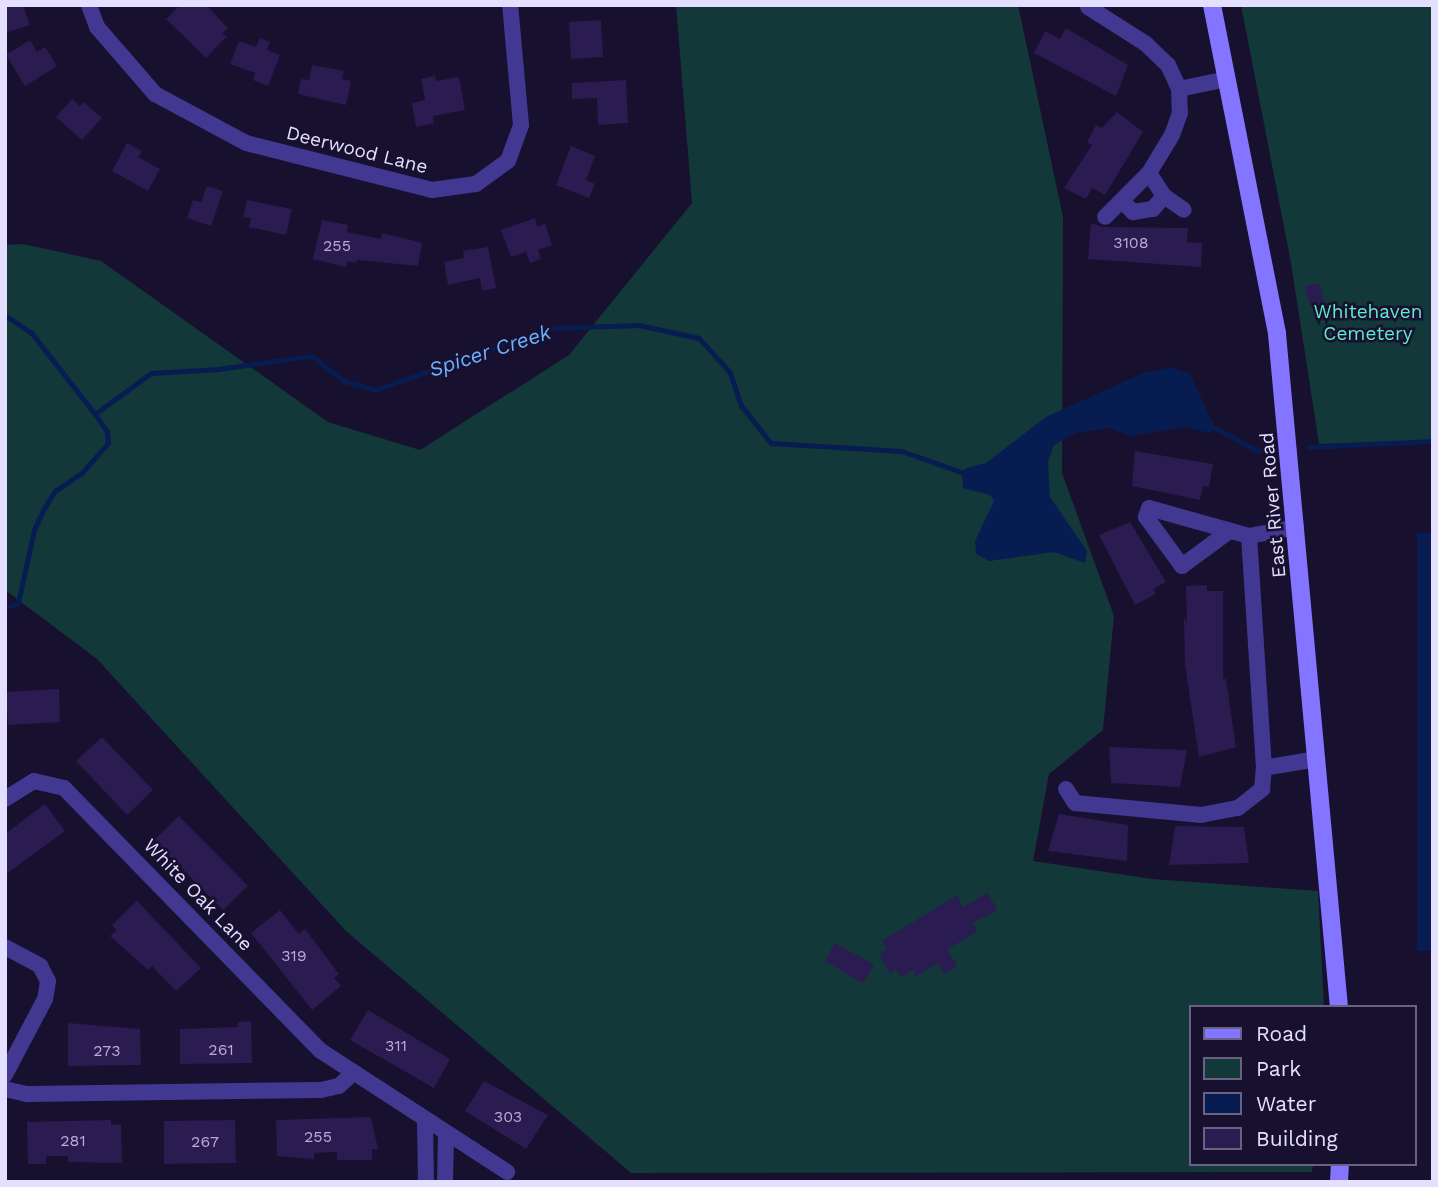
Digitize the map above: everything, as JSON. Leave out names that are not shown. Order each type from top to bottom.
[{"type":"main road","name":"East River Road","points":[[1212,5],[1270,291],[1296,527],[1339,1005]]},
{"type":"street","name":"Deerwood Lane","points":[[89,5],[97,27],[155,93],[246,143],[432,190],[476,184],[508,161],[521,125],[510,5]]},
{"type":"street","points":[[1088,7],[1146,44],[1168,65],[1179,89],[1180,113],[1149,173],[1105,216]]},
{"type":"street","points":[[1179,89],[1227,79]]},
{"type":"street","points":[[1149,173],[1164,196],[1184,210]]},
{"type":"street","points":[[1122,201],[1133,212],[1153,209],[1164,196]]},
{"type":"street","points":[[1228,532],[1182,566],[1146,517],[1149,509],[1249,536],[1296,527]]},
{"type":"street","points":[[1066,789],[1074,803],[1201,815],[1238,808],[1262,789],[1264,768],[1249,536]]},
{"type":"street","points":[[1264,768],[1317,759]]},
{"type":"street","name":"White Oak Lane","points":[[5,799],[34,781],[64,788],[321,1051],[351,1075],[508,1172]]},
{"type":"street","points":[[5,947],[43,969],[48,987],[5,1075]]},
{"type":"street","points":[[5,1089],[27,1094],[321,1090],[339,1086],[351,1075]]},
{"type":"street","points":[[425,1120],[426,1182]]},
{"type":"street","points":[[445,1182],[446,1133]]},
{"type":"green space","points":[[676,5],[1018,5],[1063,217],[1062,473],[1114,616],[1103,730],[1049,774],[1033,861],[1152,879],[1318,891],[1324,1005],[1190,1005],[1190,1166],[1313,1166],[1312,1172],[631,1173],[346,931],[97,659],[5,590],[5,245],[23,244],[101,261],[328,422],[420,450],[569,355],[692,203]]},
{"type":"green space","name":"Whitehaven Cemetery","points":[[1241,5],[1433,5],[1433,440],[1319,444],[1291,263]]},
{"type":"water","points":[[1172,367],[1190,374],[1214,425],[1211,433],[1184,427],[1130,436],[1109,428],[1076,433],[1054,445],[1048,461],[1050,497],[1087,551],[1085,563],[1054,552],[989,561],[976,554],[975,541],[994,501],[990,495],[963,488],[962,473],[966,468],[986,463],[1046,417],[1143,373]]},
{"type":"water","points":[[1417,533],[1433,533],[1433,951],[1417,951]]},
{"type":"building","points":[[5,5],[23,5],[30,25],[5,33]]},
{"type":"building","points":[[180,5],[206,5],[228,28],[222,34],[227,36],[206,58],[166,19]]},
{"type":"building","points":[[601,20],[603,57],[571,59],[569,22]]},
{"type":"building","points":[[1066,28],[1128,65],[1116,96],[1034,53],[1045,31],[1060,39]]},
{"type":"building","points":[[260,38],[270,42],[267,50],[280,55],[268,86],[253,80],[255,73],[230,64],[239,41],[256,47]]},
{"type":"building","points":[[30,40],[37,52],[45,47],[57,66],[25,86],[6,55]]},
{"type":"building","points":[[312,65],[344,71],[342,79],[351,81],[346,105],[298,94],[301,79],[309,80]]},
{"type":"building","points":[[435,76],[436,81],[459,77],[465,110],[433,116],[434,123],[416,127],[412,103],[425,100],[421,79]]},
{"type":"building","points":[[626,80],[628,123],[598,125],[597,98],[572,99],[572,83]]},
{"type":"building","points":[[72,99],[80,106],[83,102],[102,118],[82,140],[56,117]]},
{"type":"building","points":[[1117,112],[1143,132],[1105,195],[1092,188],[1086,199],[1064,188],[1092,145],[1087,142],[1096,125],[1102,128]]},
{"type":"building","points":[[127,143],[142,151],[138,157],[160,169],[148,191],[112,171]]},
{"type":"building","points":[[571,146],[595,156],[586,180],[595,184],[589,198],[556,185]]},
{"type":"building","points":[[207,186],[223,191],[211,226],[187,218],[193,200],[201,202]]},
{"type":"building","points":[[247,200],[292,209],[286,235],[249,227],[251,218],[243,217]]},
{"type":"building","points":[[535,218],[537,227],[545,224],[552,245],[538,250],[541,259],[530,263],[526,252],[511,257],[501,230]]},
{"type":"building","points":[[322,220],[348,225],[347,232],[381,239],[382,233],[422,243],[418,266],[357,260],[356,263],[347,261],[346,267],[313,259]]},
{"type":"building","points":[[1091,223],[1103,227],[1188,228],[1187,242],[1202,243],[1201,267],[1088,259]]},
{"type":"building","points":[[488,247],[496,288],[482,291],[480,278],[448,285],[444,262],[464,258],[463,251]]},
{"type":"building","points":[[1319,283],[1324,302],[1310,305],[1305,286]]},
{"type":"building","points":[[1135,451],[1213,464],[1209,487],[1203,486],[1200,500],[1132,486]]},
{"type":"building","points":[[1130,522],[1166,582],[1153,589],[1156,594],[1135,605],[1099,535]]},
{"type":"building","points":[[1207,585],[1207,591],[1223,591],[1223,679],[1226,679],[1236,747],[1199,757],[1185,664],[1184,617],[1187,623],[1186,586]]},
{"type":"building","points":[[59,689],[60,722],[8,725],[6,692]]},
{"type":"building","points":[[102,737],[153,790],[127,815],[76,761]]},
{"type":"building","points":[[1109,747],[1187,750],[1180,787],[1111,783]]},
{"type":"building","points":[[45,804],[65,831],[5,875],[5,834]]},
{"type":"building","points":[[1059,814],[1128,825],[1127,861],[1048,851]]},
{"type":"building","points":[[179,816],[248,886],[223,910],[154,840]]},
{"type":"building","points":[[1175,826],[1244,827],[1249,863],[1169,865]]},
{"type":"building","points":[[988,893],[997,910],[973,923],[977,932],[947,949],[957,966],[944,974],[938,963],[916,976],[913,970],[901,977],[896,970],[890,974],[879,954],[887,949],[882,941],[957,895],[963,907]]},
{"type":"building","points":[[137,901],[201,968],[176,991],[152,966],[148,970],[110,936],[117,930],[112,925]]},
{"type":"building","points":[[280,910],[299,934],[305,929],[339,974],[334,978],[341,986],[312,1010],[251,933]]},
{"type":"building","points":[[835,943],[874,965],[863,983],[825,961]]},
{"type":"building","points":[[368,1010],[450,1059],[434,1088],[350,1040]]},
{"type":"building","points":[[251,1021],[252,1063],[180,1064],[180,1029],[238,1027],[238,1022]]},
{"type":"building","points":[[68,1023],[140,1029],[141,1065],[68,1066]]},
{"type":"building","points":[[484,1081],[548,1115],[526,1149],[465,1111]]},
{"type":"building","points":[[371,1117],[378,1149],[372,1149],[372,1160],[337,1160],[337,1152],[314,1153],[314,1159],[277,1156],[276,1120]]},
{"type":"building","points":[[111,1120],[111,1125],[121,1124],[122,1163],[68,1162],[68,1156],[46,1156],[46,1164],[28,1164],[27,1122]]},
{"type":"building","points":[[235,1120],[236,1163],[164,1164],[164,1121]]},
{"type":"waterway","points":[[5,315],[32,333],[95,414]]},
{"type":"waterway","name":"Spicer Creek","points":[[5,608],[18,603],[34,530],[55,491],[82,473],[108,443],[107,432],[95,414],[151,373],[218,369],[312,356],[344,381],[375,390],[551,328],[639,325],[699,338],[730,372],[742,406],[771,443],[902,451],[964,473]]},
{"type":"waterway","name":"Spicer Creek","points":[[1208,424],[1258,451],[1270,451]]},
{"type":"waterway","name":"Spicer Creek","points":[[1309,447],[1433,441]]}]
